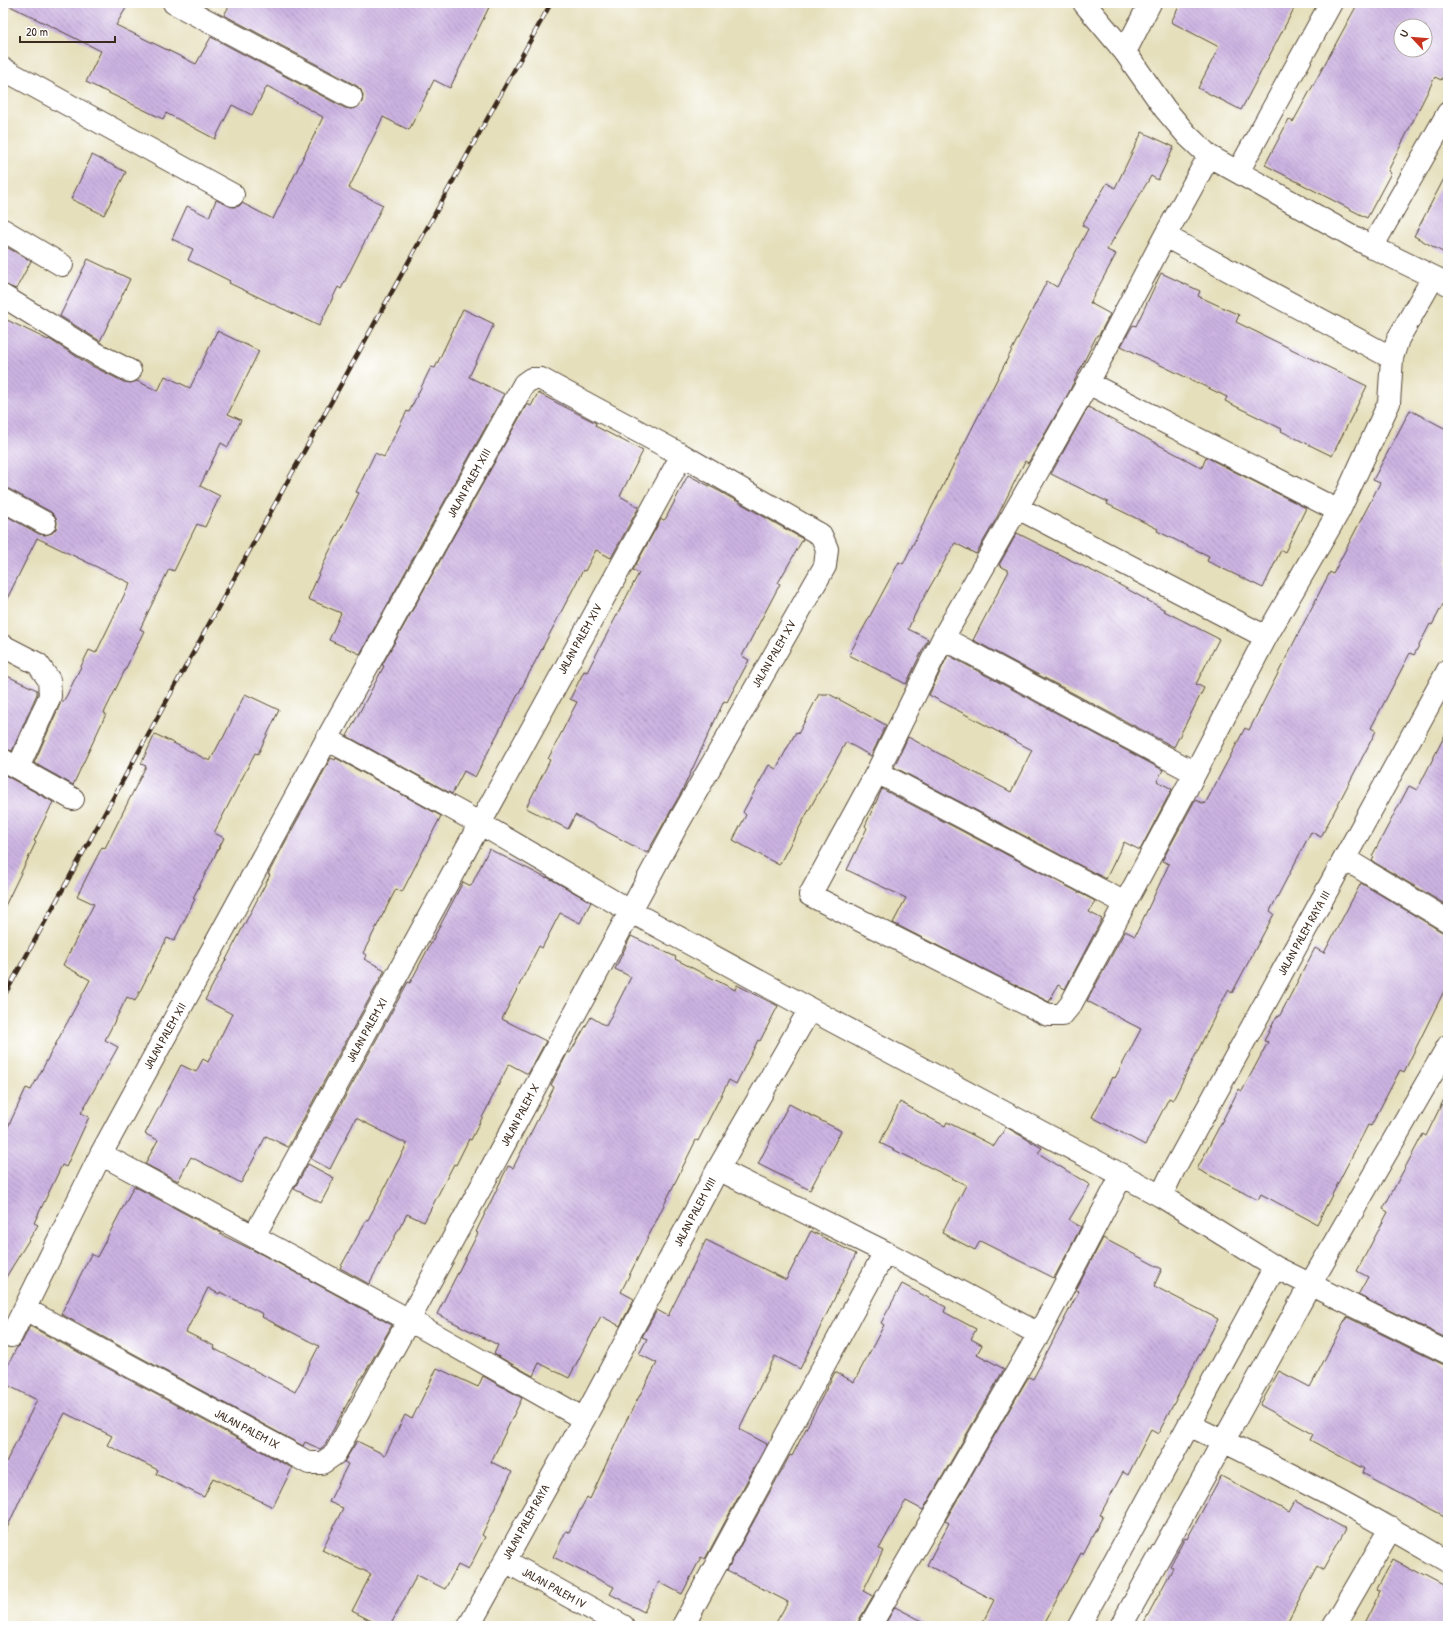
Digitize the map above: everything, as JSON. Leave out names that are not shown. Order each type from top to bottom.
[{"type":"street","points":[[174,3],[351,97]]},
{"type":"street","points":[[1084,3],[1125,52],[1165,109],[1187,135],[1210,156],[1372,247],[1440,281],[1398,339],[1392,358],[1389,403],[1339,511],[1266,637],[1071,1004],[1062,1015],[1048,1015],[810,894],[877,772],[943,638],[1088,383],[1165,236],[1210,156]]},
{"type":"street","points":[[1125,52],[1150,3]]},
{"type":"street","points":[[1238,172],[1331,3]]},
{"type":"street","points":[[3,69],[233,195]]},
{"type":"street","points":[[1372,247],[1448,113]]},
{"type":"street","points":[[3,230],[62,265]]},
{"type":"street","points":[[1165,236],[1392,358]]},
{"type":"street","points":[[3,296],[97,354],[130,370]]},
{"type":"street","name":"JALAN PALEM XIII","points":[[327,739],[524,384],[531,379],[541,379],[682,455]]},
{"type":"street","points":[[1088,383],[1339,511]]},
{"type":"street","name":"JALAN PALEM XIV","points":[[479,824],[682,455]]},
{"type":"street","name":"JALAN PALEM XV","points":[[630,911],[825,566],[827,549],[821,535],[682,455]]},
{"type":"street","points":[[3,500],[45,523]]},
{"type":"street","points":[[1018,508],[1266,637]]},
{"type":"street","points":[[943,638],[1195,773]]},
{"type":"street","points":[[3,646],[38,664],[49,680],[50,696],[10,764],[74,799]]},
{"type":"street","name":"JALAN PALEM RAYA III","points":[[1161,1196],[1174,1169],[1448,670]]},
{"type":"street","points":[[327,739],[630,911],[810,1009],[1161,1196],[1275,1267],[1448,1353]]},
{"type":"street","name":"JALAN PALEM XII","points":[[11,1336],[101,1154],[327,739]]},
{"type":"street","points":[[877,772],[1125,903]]},
{"type":"street","name":"JALAN PALEM XI","points":[[254,1236],[479,824]]},
{"type":"street","points":[[1345,859],[1448,921]]},
{"type":"street","name":"JALAN PALEM X","points":[[409,1320],[630,911]]},
{"type":"street","name":"JALAN PALEM VIII","points":[[584,1419],[718,1169],[810,1009]]},
{"type":"street","points":[[1121,1626],[1310,1285],[1448,1046]]},
{"type":"street","points":[[101,1154],[409,1320],[584,1419]]},
{"type":"street","points":[[718,1169],[885,1252],[1039,1334]]},
{"type":"street","points":[[870,1626],[1039,1334],[1122,1175]]},
{"type":"street","points":[[683,1626],[885,1252]]},
{"type":"street","points":[[1079,1626],[1275,1267]]},
{"type":"street","name":"JALAN PALEM IX","points":[[25,1309],[309,1463],[322,1463],[335,1454],[409,1320]]},
{"type":"street","name":"JALAN PALEM RAYA","points":[[469,1626],[584,1419]]},
{"type":"street","points":[[1189,1424],[1391,1528],[1448,1562]]},
{"type":"street","points":[[1334,1626],[1391,1528]]},
{"type":"street","name":"JALAN PALEM IV","points":[[505,1561],[623,1626]]},
{"type":"building","points":[[4,3],[129,3],[116,25],[196,64],[211,37],[345,108],[351,109],[358,107],[362,102],[363,96],[361,90],[357,86],[224,15],[231,3],[491,3],[450,88],[434,80],[409,130],[383,117],[349,188],[383,205],[341,289],[338,287],[319,326],[229,283],[230,281],[188,260],[193,249],[172,239],[187,206],[209,217],[216,200],[233,207],[239,206],[242,203],[273,219],[323,117],[267,86],[252,115],[232,105],[215,139],[166,113],[163,119],[86,82],[101,51]]},
{"type":"building","points":[[1181,3],[1297,3],[1241,110],[1198,88],[1219,47],[1171,22]]},
{"type":"building","points":[[1358,3],[1438,3],[1448,8],[1448,67],[1441,80],[1435,77],[1388,171],[1391,173],[1367,218],[1265,165],[1289,119],[1293,122]]},
{"type":"building","points":[[1142,132],[1174,147],[1158,180],[1151,176],[1107,250],[1116,254],[1090,303],[1110,314],[1099,335],[1097,335],[1068,394],[1028,463],[1025,461],[995,521],[976,554],[955,543],[919,606],[908,629],[928,639],[906,684],[849,655],[899,562],[903,564],[1047,281],[1057,287],[1088,229],[1082,225],[1107,183],[1115,188]]},
{"type":"building","points":[[92,155],[126,172],[104,215],[71,199]]},
{"type":"building","points":[[1448,171],[1448,255],[1414,236]]},
{"type":"building","points":[[3,245],[31,261],[16,289],[3,284]]},
{"type":"building","points":[[88,259],[130,279],[100,341],[60,316]]},
{"type":"building","points":[[1161,273],[1200,291],[1198,296],[1239,315],[1236,322],[1367,386],[1332,456],[1225,401],[1227,397],[1121,346],[1133,325],[1136,326]]},
{"type":"building","points":[[463,309],[494,324],[469,377],[504,394],[360,654],[329,640],[341,613],[308,599],[327,556],[359,493],[356,492],[375,453],[384,457],[407,411],[409,412],[431,367],[435,368]]},
{"type":"building","points":[[3,318],[48,340],[49,339],[90,365],[124,382],[131,383],[137,381],[158,391],[165,376],[190,388],[217,331],[259,351],[228,414],[241,420],[228,447],[221,443],[200,486],[220,496],[205,527],[197,524],[174,571],[169,569],[140,629],[144,631],[104,713],[106,714],[73,785],[34,763],[61,702],[62,703],[67,695],[89,650],[96,653],[130,583],[37,538],[3,607],[3,514],[39,534],[45,535],[52,533],[56,529],[57,523],[56,517],[51,512],[9,489],[3,488]]},
{"type":"building","points":[[538,393],[596,423],[595,426],[643,451],[620,496],[639,507],[611,558],[596,550],[585,571],[583,570],[475,777],[464,771],[452,794],[347,736],[384,666],[382,665],[527,404],[531,406]]},
{"type":"building","points":[[1088,407],[1202,468],[1206,457],[1306,508],[1285,552],[1281,550],[1263,588],[1207,561],[1209,556],[1157,531],[1158,529],[1107,504],[1108,502],[1051,474]]},
{"type":"building","points":[[1410,410],[1448,430],[1448,595],[1432,625],[1430,624],[1414,655],[1410,653],[1371,728],[1376,731],[1321,837],[1311,832],[1270,911],[1274,914],[1232,993],[1228,990],[1173,1100],[1169,1098],[1145,1145],[1092,1117],[1112,1077],[1115,1078],[1141,1029],[1087,1001],[1125,931],[1135,936],[1169,864],[1162,861],[1195,800],[1205,804],[1245,728],[1249,730],[1330,572],[1333,574],[1380,483],[1373,480]]},
{"type":"building","points":[[688,475],[803,539],[778,583],[780,584],[742,656],[749,660],[727,702],[724,701],[682,791],[647,853],[575,815],[568,829],[526,808],[550,760],[548,759],[577,702],[570,699],[584,671],[587,672],[639,573],[633,570],[661,519],[664,520],[666,518]]},
{"type":"building","points":[[1017,533],[1118,584],[1165,610],[1164,611],[1219,639],[1196,684],[1204,688],[1174,747],[973,640],[1009,571],[999,565]]},
{"type":"building","points":[[948,655],[1163,770],[1157,781],[1172,789],[1140,850],[1124,842],[1106,879],[894,767],[908,737],[1011,792],[1032,750],[929,695]]},
{"type":"building","points":[[3,674],[37,690],[37,694],[12,751],[3,748]]},
{"type":"building","points":[[245,694],[279,710],[258,754],[255,753],[214,833],[224,838],[193,898],[195,899],[174,941],[167,938],[135,1001],[127,997],[105,1040],[118,1047],[81,1113],[89,1117],[66,1167],[62,1165],[34,1223],[38,1225],[3,1282],[3,1138],[26,1088],[31,1090],[90,980],[63,965],[94,904],[77,896],[102,847],[105,848],[146,766],[141,764],[155,734],[210,761]]},
{"type":"building","points":[[819,694],[829,694],[886,725],[871,756],[846,742],[779,865],[733,840],[746,815],[743,812],[769,765],[776,769],[796,732],[798,734]]},
{"type":"building","points":[[1448,729],[1448,906],[1372,861],[1374,857],[1372,856],[1409,786],[1417,790]]},
{"type":"building","points":[[331,758],[335,760],[336,758],[441,816],[402,892],[396,889],[363,953],[367,955],[364,959],[385,970],[288,1147],[266,1136],[241,1183],[191,1157],[178,1181],[145,1164],[158,1140],[145,1134],[181,1065],[196,1072],[203,1059],[208,1062],[232,1014],[205,1000],[270,875],[268,874]]},
{"type":"building","points":[[3,774],[53,802],[34,841],[36,842],[3,910]]},
{"type":"building","points":[[882,789],[1095,901],[1089,912],[1102,919],[1065,989],[1058,985],[1049,1002],[893,923],[906,898],[847,870],[867,828],[865,826]]},
{"type":"building","points":[[489,849],[546,878],[547,877],[591,902],[580,923],[560,913],[542,948],[539,946],[502,1019],[546,1041],[528,1074],[509,1064],[471,1140],[469,1139],[456,1165],[454,1164],[424,1222],[407,1214],[369,1284],[340,1268],[367,1219],[368,1220],[407,1144],[356,1118],[330,1169],[311,1159],[408,982],[410,983],[463,882],[471,886]]},
{"type":"building","points":[[1361,883],[1442,932],[1448,933],[1448,983],[1404,1072],[1400,1070],[1371,1126],[1368,1125],[1317,1224],[1261,1194],[1258,1200],[1197,1169],[1239,1089],[1242,1091],[1268,1042],[1264,1041],[1277,1016],[1279,1017],[1315,948],[1324,953]]},
{"type":"building","points":[[631,936],[676,957],[675,959],[735,990],[737,985],[778,1006],[760,1041],[758,1040],[736,1084],[729,1080],[698,1141],[696,1140],[621,1292],[634,1299],[620,1326],[601,1316],[569,1378],[539,1363],[533,1376],[494,1354],[498,1345],[437,1314],[478,1233],[476,1232],[508,1166],[513,1168],[554,1087],[551,1085],[568,1052],[570,1053],[591,1017],[606,1026],[631,977],[615,969]]},
{"type":"building","points":[[1448,1091],[1448,1339],[1358,1295],[1368,1277],[1357,1271],[1388,1212],[1383,1209],[1423,1134],[1426,1136]]},
{"type":"building","points":[[900,1102],[945,1126],[947,1122],[994,1146],[1006,1127],[1042,1148],[1038,1153],[1090,1185],[1069,1220],[1081,1227],[1054,1278],[980,1241],[975,1250],[942,1233],[966,1185],[880,1143]]},
{"type":"building","points":[[789,1104],[841,1131],[810,1190],[758,1164]]},
{"type":"building","points":[[308,1164],[334,1178],[321,1203],[294,1189]]},
{"type":"building","points":[[134,1186],[221,1233],[220,1234],[263,1255],[392,1325],[361,1378],[325,1445],[320,1449],[305,1442],[303,1446],[61,1314],[91,1254],[97,1257]],"holes":[[[208,1288],[219,1294],[220,1292],[263,1314],[262,1317],[319,1346],[295,1392],[213,1348],[214,1346],[186,1332]]]},
{"type":"building","points":[[811,1231],[856,1254],[800,1369],[775,1356],[739,1429],[767,1444],[705,1559],[701,1557],[682,1594],[659,1582],[644,1612],[610,1594],[614,1587],[553,1557],[566,1531],[569,1532],[587,1497],[590,1499],[625,1423],[657,1363],[639,1354],[647,1339],[642,1337],[657,1310],[668,1316],[706,1240],[786,1280]]},
{"type":"building","points":[[1103,1238],[1162,1269],[1154,1286],[1218,1319],[1158,1434],[1151,1430],[1128,1475],[1123,1472],[1100,1515],[1103,1516],[1083,1554],[1081,1553],[1043,1626],[981,1626],[994,1600],[927,1565],[949,1523],[945,1521],[1026,1381],[1029,1377],[1033,1379],[1079,1291],[1076,1290]]},
{"type":"building","points":[[902,1284],[946,1307],[944,1312],[976,1329],[971,1339],[982,1345],[977,1354],[1004,1369],[923,1510],[906,1501],[903,1505],[879,1549],[883,1551],[863,1591],[873,1596],[859,1620],[858,1626],[774,1626],[788,1602],[727,1570],[790,1455],[792,1456],[835,1372],[854,1382],[884,1325],[881,1323]]},
{"type":"building","points":[[1347,1317],[1442,1364],[1448,1365],[1448,1518],[1362,1473],[1364,1469],[1310,1440],[1313,1434],[1260,1405],[1279,1371],[1310,1387]]},
{"type":"building","points":[[30,1326],[292,1468],[273,1507],[213,1478],[204,1497],[156,1474],[158,1470],[107,1445],[112,1436],[65,1413],[22,1495],[3,1537],[3,1468],[37,1400],[3,1383],[3,1375],[17,1347],[22,1342]]},
{"type":"building","points":[[437,1368],[478,1387],[483,1376],[522,1398],[491,1462],[512,1472],[482,1535],[485,1537],[468,1570],[458,1565],[445,1589],[417,1575],[390,1626],[381,1626],[352,1611],[371,1574],[322,1550],[343,1508],[329,1502],[348,1464],[344,1462],[357,1441],[385,1455],[405,1415],[412,1419]]},
{"type":"building","points":[[1221,1476],[1289,1512],[1295,1501],[1346,1529],[1323,1570],[1317,1566],[1285,1626],[1142,1626],[1173,1568],[1170,1566],[1185,1538],[1187,1539]]},
{"type":"building","points":[[1393,1559],[1448,1588],[1448,1626],[1362,1626],[1380,1590],[1377,1589]]},
{"type":"building","points":[[895,1607],[932,1626],[884,1626]]},
{"type":"railway","points":[[3,998],[551,3]]}]
